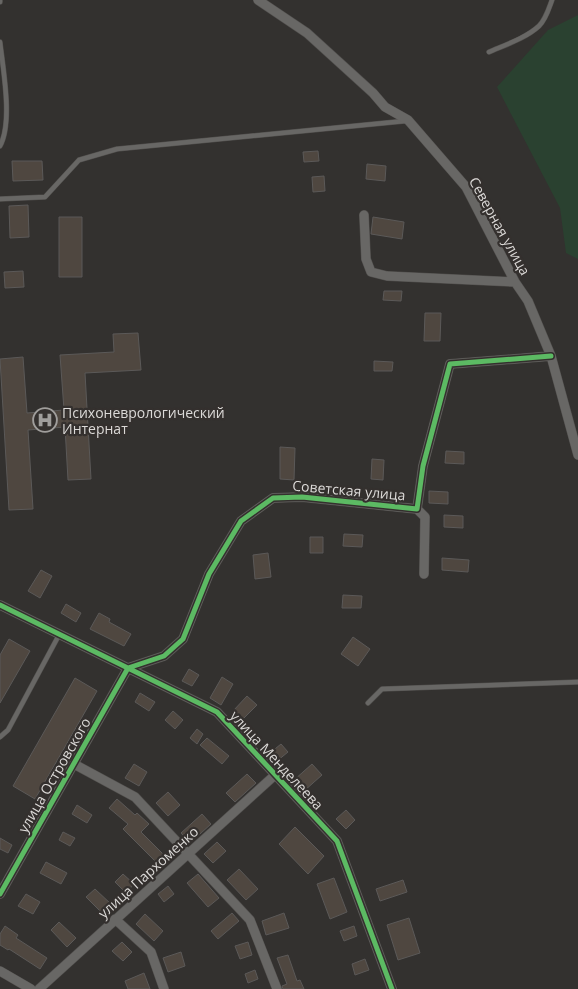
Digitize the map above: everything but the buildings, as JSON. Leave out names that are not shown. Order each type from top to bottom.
[{"type":"street","name":"Северная улица","points":[[258,0],[307,34],[373,92],[385,107],[408,120],[466,187],[515,282],[528,301],[551,356],[578,455]]},
{"type":"street","points":[[364,215],[366,259],[371,272],[387,276],[515,282]]},
{"type":"street","name":"Советская улица","points":[[417,509],[423,466],[450,364],[551,356]]},
{"type":"street","name":"Советская улица","points":[[128,668],[164,656],[184,639],[210,574],[241,521],[273,498],[302,497],[417,509],[426,517],[424,574]]},
{"type":"street","name":"улица Менделеева","points":[[0,605],[217,712],[337,841],[392,989]]},
{"type":"street","name":"улица Островского","points":[[0,894],[128,668]]},
{"type":"street","points":[[74,764],[135,796],[250,920],[276,989]]},
{"type":"street","name":"улица Пархоменко","points":[[39,989],[275,775]]},
{"type":"street","points":[[115,920],[151,952],[164,989]]},
{"type":"street","points":[[0,970],[32,989]]},
{"type":"lane","points":[[488,52],[524,36],[540,25],[552,0]]},
{"type":"lane","points":[[0,42],[5,83],[6,126],[0,146]]},
{"type":"lane","points":[[0,199],[44,197],[80,160],[117,149],[408,120]]},
{"type":"lane","points":[[0,737],[8,730],[59,634]]},
{"type":"lane","points":[[368,703],[382,689],[578,682]]},
{"type":"green space","points":[[578,15],[578,259],[566,253],[560,208],[497,87],[548,30]]},
{"type":"cycle path","points":[[0,894],[128,668],[164,656],[183,639],[209,574],[241,521],[273,498],[302,497],[417,509],[423,466],[450,364],[551,356]]},
{"type":"cycle path","points":[[0,605],[217,712],[337,841],[392,989]]},
{"type":"place","name":"Психоневрологический Интернат","points":[[45,420]]}]
